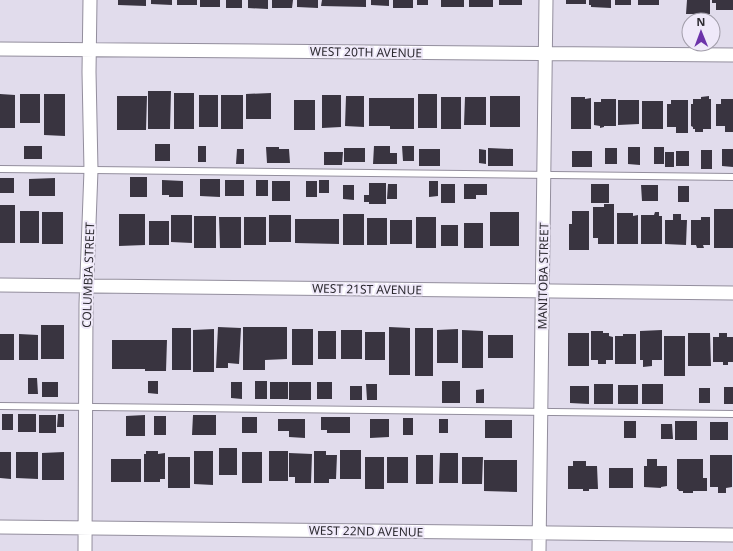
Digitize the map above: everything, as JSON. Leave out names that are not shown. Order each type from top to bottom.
[{"type":"street","name":"COLUMBIA STREET","points":[[85,551],[87,286],[91,170],[89,49],[90,0]]},
{"type":"street","name":"MANITOBA STREET","points":[[539,551],[546,0]]},
{"type":"street","name":"WEST 20TH AVENUE","points":[[0,49],[733,55]]},
{"type":"street","name":"WEST 21ST AVENUE","points":[[0,285],[733,293]]},
{"type":"street","name":"WEST 22ND AVENUE","points":[[0,527],[733,535]]},
{"type":"lane","points":[[0,169],[733,177]]},
{"type":"lane","points":[[0,406],[733,414]]},
{"type":"building","points":[[118,0],[146,0],[146,6],[118,5]]},
{"type":"building","points":[[151,0],[172,0],[172,5],[151,4]]},
{"type":"building","points":[[177,0],[197,0],[197,5],[177,5]]},
{"type":"building","points":[[200,0],[220,0],[220,7],[200,7]]},
{"type":"building","points":[[226,0],[242,0],[242,8],[226,8]]},
{"type":"building","points":[[248,0],[268,0],[268,9],[248,8]]},
{"type":"building","points":[[272,0],[293,0],[292,8],[272,8]]},
{"type":"building","points":[[297,0],[318,0],[318,8],[297,7]]},
{"type":"building","points":[[322,0],[366,0],[366,7],[321,6]]},
{"type":"building","points":[[371,0],[389,0],[389,6],[371,5]]},
{"type":"building","points":[[393,0],[413,0],[413,8],[393,8]]},
{"type":"building","points":[[417,0],[428,0],[428,5],[417,5]]},
{"type":"building","points":[[441,0],[464,0],[464,7],[441,7]]},
{"type":"building","points":[[469,0],[493,0],[493,7],[469,7]]},
{"type":"building","points":[[499,0],[522,0],[522,5],[499,5]]},
{"type":"building","points":[[566,0],[586,0],[586,4],[566,4]]},
{"type":"building","points":[[589,0],[611,0],[611,8],[591,7],[591,5],[589,5]]},
{"type":"building","points":[[615,0],[631,0],[631,5],[615,5]]},
{"type":"building","points":[[638,0],[659,0],[659,5],[638,5]]},
{"type":"building","points":[[687,0],[710,0],[710,12],[686,12]]},
{"type":"building","points":[[712,0],[733,0],[733,10],[716,10],[716,3],[712,3]]},
{"type":"building","points":[[148,91],[171,91],[170,129],[148,129]]},
{"type":"building","points":[[174,93],[194,93],[194,129],[174,129]]},
{"type":"building","points":[[271,93],[271,119],[246,119],[246,94]]},
{"type":"building","points":[[0,94],[15,95],[15,128],[0,128]]},
{"type":"building","points":[[20,94],[40,94],[40,123],[20,123]]},
{"type":"building","points":[[44,94],[65,94],[65,136],[44,135]]},
{"type":"building","points":[[418,94],[437,94],[437,128],[418,128]]},
{"type":"building","points":[[199,95],[218,95],[218,127],[199,127]]},
{"type":"building","points":[[221,95],[243,95],[243,129],[221,129]]},
{"type":"building","points":[[322,95],[341,95],[341,127],[322,128]]},
{"type":"building","points":[[117,96],[147,96],[146,130],[117,130]]},
{"type":"building","points":[[346,96],[364,96],[364,127],[345,126]]},
{"type":"building","points":[[490,96],[520,96],[520,127],[490,127]]},
{"type":"building","points":[[709,96],[709,99],[711,99],[711,129],[703,129],[703,132],[695,132],[695,129],[691,126],[691,104],[693,104],[693,99],[701,99],[701,97]]},
{"type":"building","points":[[441,97],[461,97],[461,129],[441,129]]},
{"type":"building","points":[[465,97],[486,97],[486,125],[464,125]]},
{"type":"building","points":[[571,97],[585,97],[585,99],[591,98],[591,129],[571,129]]},
{"type":"building","points":[[369,98],[414,98],[414,129],[390,129],[390,126],[369,126]]},
{"type":"building","points":[[601,99],[616,99],[616,126],[604,126],[600,128],[600,126],[594,125],[594,102],[601,102]]},
{"type":"building","points":[[721,99],[733,99],[733,132],[725,132],[725,126],[716,126],[716,104],[721,104]]},
{"type":"building","points":[[294,100],[315,100],[315,130],[294,130]]},
{"type":"building","points":[[618,100],[639,100],[639,124],[618,125]]},
{"type":"building","points":[[671,100],[688,100],[688,133],[676,133],[676,127],[667,127],[667,104],[671,104]]},
{"type":"building","points":[[642,101],[663,101],[663,129],[642,129]]},
{"type":"building","points":[[155,144],[170,144],[170,161],[155,161]]},
{"type":"building","points":[[24,146],[42,146],[42,159],[24,159]]},
{"type":"building","points":[[198,146],[206,146],[206,162],[198,162]]},
{"type":"building","points":[[374,146],[390,146],[390,153],[397,153],[397,164],[373,164]]},
{"type":"building","points":[[402,146],[414,146],[414,161],[403,161]]},
{"type":"building","points":[[266,147],[289,149],[290,163],[267,163]]},
{"type":"building","points":[[628,147],[640,147],[640,165],[628,164]]},
{"type":"building","points":[[654,147],[664,147],[664,164],[654,164]]},
{"type":"building","points":[[344,148],[365,148],[365,162],[344,162]]},
{"type":"building","points":[[488,148],[513,149],[513,166],[488,166]]},
{"type":"building","points":[[605,148],[617,148],[617,164],[605,164]]},
{"type":"building","points":[[237,149],[244,149],[244,164],[236,164]]},
{"type":"building","points":[[419,149],[440,149],[440,166],[419,166]]},
{"type":"building","points":[[479,149],[486,150],[486,164],[479,163]]},
{"type":"building","points":[[722,149],[733,149],[733,167],[722,166]]},
{"type":"building","points":[[701,150],[712,150],[712,169],[701,169]]},
{"type":"building","points":[[572,151],[592,151],[592,167],[572,167]]},
{"type":"building","points":[[676,151],[689,151],[689,166],[676,166]]},
{"type":"building","points":[[324,152],[343,152],[342,165],[324,165]]},
{"type":"building","points":[[665,152],[674,152],[674,167],[665,167]]},
{"type":"building","points":[[130,177],[147,177],[147,197],[130,197]]},
{"type":"building","points":[[0,178],[14,178],[14,193],[0,193]]},
{"type":"building","points":[[55,178],[55,196],[29,196],[29,179]]},
{"type":"building","points":[[200,179],[220,179],[220,197],[200,196]]},
{"type":"building","points":[[162,180],[183,181],[183,197],[169,197],[169,195],[162,195]]},
{"type":"building","points":[[225,180],[244,180],[244,196],[225,196]]},
{"type":"building","points":[[256,180],[268,180],[268,196],[256,196]]},
{"type":"building","points":[[319,180],[329,180],[329,193],[319,193]]},
{"type":"building","points":[[272,181],[290,181],[290,201],[272,201]]},
{"type":"building","points":[[306,181],[317,181],[317,197],[306,197]]},
{"type":"building","points":[[429,181],[438,181],[438,196],[429,197]]},
{"type":"building","points":[[369,183],[386,183],[386,204],[369,204],[369,202],[364,202],[364,195],[369,195]]},
{"type":"building","points":[[388,184],[397,184],[397,199],[387,199]]},
{"type":"building","points":[[441,184],[455,184],[455,203],[441,203]]},
{"type":"building","points":[[464,184],[487,184],[487,195],[476,195],[476,199],[464,199]]},
{"type":"building","points":[[591,184],[609,184],[609,203],[591,203]]},
{"type":"building","points":[[343,185],[354,185],[354,200],[343,199]]},
{"type":"building","points":[[641,185],[658,185],[658,201],[642,201]]},
{"type":"building","points":[[678,186],[689,186],[689,202],[678,202]]},
{"type":"building","points":[[604,204],[614,204],[614,244],[598,244],[598,238],[593,238],[593,207],[604,207]]},
{"type":"building","points":[[0,205],[15,205],[15,243],[0,243]]},
{"type":"building","points":[[714,209],[733,209],[733,248],[714,248]]},
{"type":"building","points":[[20,211],[39,211],[39,243],[20,243]]},
{"type":"building","points":[[572,211],[589,211],[589,250],[569,250],[569,224],[572,224]]},
{"type":"building","points":[[42,212],[63,212],[63,244],[42,244]]},
{"type":"building","points":[[490,212],[519,212],[519,246],[490,246]]},
{"type":"building","points":[[655,212],[659,212],[659,216],[662,216],[662,244],[641,244],[641,215],[654,215]]},
{"type":"building","points":[[617,213],[633,213],[633,216],[638,215],[638,244],[617,244]]},
{"type":"building","points":[[119,214],[145,214],[145,245],[119,246]]},
{"type":"building","points":[[343,214],[364,214],[364,245],[343,245]]},
{"type":"building","points":[[673,214],[681,214],[681,220],[687,220],[686,245],[665,244],[665,220],[673,220]]},
{"type":"building","points":[[171,215],[192,215],[192,243],[171,242]]},
{"type":"building","points":[[269,215],[291,215],[291,242],[269,242]]},
{"type":"building","points":[[194,216],[216,216],[216,248],[194,248]]},
{"type":"building","points":[[219,217],[241,217],[241,248],[220,248]]},
{"type":"building","points":[[244,217],[266,217],[266,245],[244,245]]},
{"type":"building","points":[[416,217],[436,217],[436,248],[416,248]]},
{"type":"building","points":[[701,217],[710,217],[710,245],[703,245],[704,248],[697,248],[696,245],[691,245],[691,220],[701,220]]},
{"type":"building","points":[[367,218],[387,218],[387,245],[367,245]]},
{"type":"building","points":[[295,219],[339,219],[339,244],[295,243]]},
{"type":"building","points":[[390,220],[412,220],[412,244],[390,244]]},
{"type":"building","points":[[149,221],[169,221],[169,245],[149,245]]},
{"type":"building","points":[[464,223],[483,223],[483,248],[464,248]]},
{"type":"building","points":[[441,225],[458,225],[458,246],[441,246]]},
{"type":"building","points":[[41,325],[64,325],[64,359],[41,359]]},
{"type":"building","points":[[218,327],[241,328],[239,364],[228,363],[228,368],[216,368]]},
{"type":"building","points":[[243,327],[287,327],[287,359],[265,360],[265,370],[243,370]]},
{"type":"building","points":[[389,327],[410,328],[410,375],[389,375]]},
{"type":"building","points":[[172,328],[191,328],[191,370],[172,370]]},
{"type":"building","points":[[415,328],[433,328],[433,376],[415,376]]},
{"type":"building","points":[[214,329],[214,372],[193,372],[193,330]]},
{"type":"building","points":[[292,329],[313,329],[313,365],[292,365]]},
{"type":"building","points":[[458,329],[458,363],[437,363],[437,330]]},
{"type":"building","points":[[341,330],[362,330],[362,359],[341,359]]},
{"type":"building","points":[[462,330],[483,331],[483,368],[462,368]]},
{"type":"building","points":[[662,330],[662,360],[652,360],[652,366],[643,367],[643,360],[640,360],[640,331]]},
{"type":"building","points":[[318,331],[336,331],[336,359],[318,359]]},
{"type":"building","points":[[591,331],[603,331],[603,333],[609,333],[609,336],[613,337],[613,360],[606,360],[606,364],[598,364],[598,360],[591,360]]},
{"type":"building","points":[[365,332],[385,332],[385,360],[365,360]]},
{"type":"building","points":[[568,333],[589,333],[589,366],[568,366]]},
{"type":"building","points":[[688,333],[710,333],[711,366],[688,366]]},
{"type":"building","points":[[719,333],[727,333],[727,337],[733,337],[733,362],[728,362],[728,365],[723,365],[723,362],[713,362],[713,337],[719,337]]},
{"type":"building","points":[[0,334],[14,334],[14,360],[0,360]]},
{"type":"building","points":[[19,334],[38,335],[38,360],[19,360]]},
{"type":"building","points":[[623,334],[636,334],[636,364],[615,364],[615,336],[623,336]]},
{"type":"building","points":[[488,335],[513,335],[513,358],[488,358]]},
{"type":"building","points":[[664,336],[685,336],[685,376],[664,376]]},
{"type":"building","points":[[112,340],[167,340],[166,371],[145,371],[145,369],[112,369]]},
{"type":"building","points":[[28,378],[37,378],[38,394],[28,394]]},
{"type":"building","points":[[148,381],[158,381],[158,394],[148,393]]},
{"type":"building","points":[[255,381],[267,381],[267,399],[255,399]]},
{"type":"building","points":[[442,381],[460,381],[460,403],[442,403]]},
{"type":"building","points":[[42,382],[58,382],[58,397],[42,397]]},
{"type":"building","points":[[231,382],[242,382],[242,399],[231,398]]},
{"type":"building","points":[[270,382],[288,382],[288,399],[270,399]]},
{"type":"building","points":[[289,382],[311,382],[311,400],[289,400]]},
{"type":"building","points":[[317,382],[332,382],[332,399],[317,399]]},
{"type":"building","points":[[366,384],[377,384],[377,400],[367,400]]},
{"type":"building","points":[[594,384],[613,384],[613,404],[594,404]]},
{"type":"building","points":[[642,384],[663,384],[663,404],[642,404]]},
{"type":"building","points":[[618,385],[638,385],[638,404],[618,404]]},
{"type":"building","points":[[350,386],[362,386],[362,400],[350,400]]},
{"type":"building","points":[[570,386],[589,386],[589,404],[570,403]]},
{"type":"building","points":[[724,387],[733,387],[733,404],[724,404]]},
{"type":"building","points":[[699,388],[710,388],[710,403],[699,403]]},
{"type":"building","points":[[484,389],[484,403],[476,403],[476,390]]},
{"type":"building","points":[[2,414],[13,414],[13,430],[2,430]]},
{"type":"building","points":[[18,414],[36,414],[36,432],[18,432]]},
{"type":"building","points":[[58,414],[64,414],[64,427],[57,427]]},
{"type":"building","points":[[39,415],[56,415],[56,433],[39,433]]},
{"type":"building","points":[[145,415],[145,436],[126,436],[126,416]]},
{"type":"building","points":[[193,415],[216,415],[216,435],[192,435]]},
{"type":"building","points":[[154,416],[166,416],[166,435],[154,435]]},
{"type":"building","points":[[242,417],[257,417],[257,433],[242,433]]},
{"type":"building","points":[[321,417],[350,417],[350,433],[327,433],[327,430],[321,430]]},
{"type":"building","points":[[403,418],[413,418],[413,435],[403,435]]},
{"type":"building","points":[[278,419],[305,419],[305,438],[289,437],[289,431],[278,431]]},
{"type":"building","points":[[370,419],[389,419],[389,437],[370,438]]},
{"type":"building","points":[[439,419],[448,419],[448,433],[439,433]]},
{"type":"building","points":[[485,420],[512,420],[512,438],[485,438]]},
{"type":"building","points":[[624,421],[636,421],[636,438],[624,438]]},
{"type":"building","points":[[675,421],[697,421],[697,440],[675,440]]},
{"type":"building","points":[[710,422],[728,422],[728,440],[710,440]]},
{"type":"building","points":[[661,424],[672,424],[673,439],[661,439]]},
{"type":"building","points":[[219,448],[237,448],[237,475],[219,475]]},
{"type":"building","points":[[340,450],[361,450],[361,479],[340,479]]},
{"type":"building","points":[[146,451],[158,451],[158,454],[165,453],[165,479],[160,479],[160,482],[144,482],[144,454],[146,454]]},
{"type":"building","points":[[194,451],[213,451],[213,485],[194,484]]},
{"type":"building","points":[[269,451],[288,451],[288,481],[269,481]]},
{"type":"building","points":[[314,451],[326,451],[326,455],[337,455],[336,479],[329,479],[329,483],[314,483]]},
{"type":"building","points":[[0,452],[11,452],[11,479],[0,478]]},
{"type":"building","points":[[16,452],[38,452],[38,479],[16,478]]},
{"type":"building","points":[[64,452],[64,480],[42,480],[42,453]]},
{"type":"building","points":[[242,452],[262,452],[262,483],[242,483]]},
{"type":"building","points":[[289,453],[312,454],[311,483],[295,483],[295,477],[289,477]]},
{"type":"building","points":[[440,453],[458,453],[458,483],[439,483]]},
{"type":"building","points":[[416,455],[433,455],[433,484],[416,484]]},
{"type":"building","points":[[710,455],[732,455],[732,487],[726,488],[726,493],[718,493],[718,487],[710,487]]},
{"type":"building","points":[[168,457],[190,457],[190,488],[168,488]]},
{"type":"building","points":[[365,457],[384,457],[384,489],[365,489]]},
{"type":"building","points":[[387,457],[408,457],[408,483],[387,483]]},
{"type":"building","points":[[462,457],[483,457],[482,484],[462,484]]},
{"type":"building","points":[[111,459],[141,459],[141,482],[111,482]]},
{"type":"building","points":[[647,459],[657,459],[657,466],[667,466],[667,486],[661,488],[644,487],[644,466],[647,466]]},
{"type":"building","points":[[677,459],[703,459],[703,478],[707,478],[707,491],[683,493],[683,491],[679,491],[677,489]]},
{"type":"building","points":[[484,460],[517,460],[517,492],[484,491]]},
{"type":"building","points":[[573,461],[586,461],[586,466],[597,466],[598,489],[583,491],[583,489],[568,489],[568,466],[573,466]]},
{"type":"building","points":[[609,468],[633,468],[633,488],[609,488]]}]
